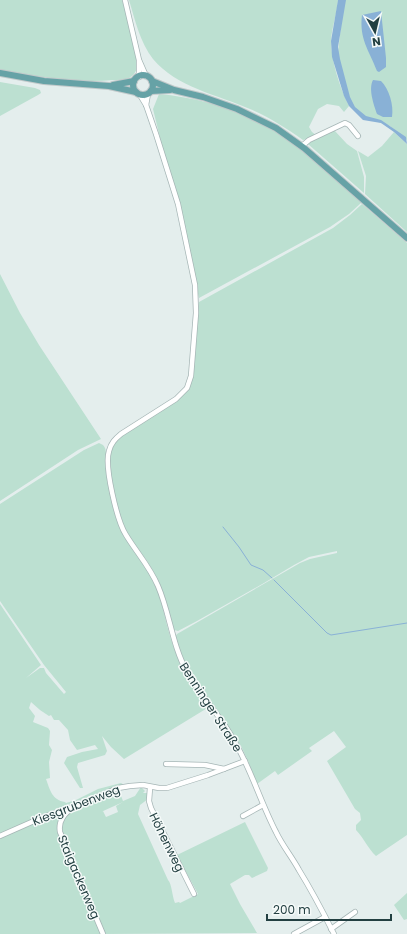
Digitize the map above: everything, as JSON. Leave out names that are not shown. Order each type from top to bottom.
[{"type":"main road","points":[[0,73],[50,82],[109,86],[138,93],[174,90]]},
{"type":"main road","points":[[109,86],[146,76],[152,81],[174,90],[211,99],[251,114],[276,128],[302,146],[407,238]]},
{"type":"main road","points":[[136,79],[133,87],[138,93]]},
{"type":"main road","points":[[149,93],[153,86],[152,81]]},
{"type":"street","points":[[125,0],[139,60],[146,76]]},
{"type":"street","points":[[136,79],[139,60]]},
{"type":"street","name":"Benninger Straße","points":[[138,93],[146,105],[178,204],[193,276],[196,297],[196,313],[191,376],[187,388],[176,400],[121,434],[113,441],[109,449],[108,463],[116,510],[124,532],[148,566],[158,586],[175,644],[184,667],[193,683],[227,728],[245,761],[276,833],[314,894],[333,932],[355,912]]},
{"type":"street","points":[[146,105],[149,93]]},
{"type":"street","points":[[302,146],[309,140],[345,123],[349,125],[358,136]]},
{"type":"street","name":"Kiesgrubenweg","points":[[0,836],[106,792],[124,787],[142,786],[159,788],[174,786],[245,761]]},
{"type":"street","points":[[166,764],[205,765],[224,769]]},
{"type":"street","name":"Höhenweg","points":[[150,788],[149,801],[151,808],[194,894]]},
{"type":"street","name":"Staigackerweg","points":[[78,804],[61,820],[59,826],[60,832],[103,934]]},
{"type":"street","points":[[242,816],[263,805]]},
{"type":"street","points":[[294,934],[325,917]]},
{"type":"green space","points":[[0,0],[122,0],[136,52],[136,71],[133,75],[125,79],[85,81],[56,79],[0,70]]},
{"type":"green space","points":[[129,0],[338,0],[331,48],[342,91],[349,106],[344,112],[339,106],[327,104],[318,109],[309,127],[317,136],[303,140],[257,112],[198,89],[173,77],[162,69],[148,52],[138,31]]},
{"type":"green space","points":[[344,0],[407,0],[407,140],[390,126],[369,119],[354,108],[344,85],[338,52]]},
{"type":"green space","points":[[0,82],[35,88],[40,90],[41,93],[0,116]]},
{"type":"green space","points":[[159,94],[193,99],[229,109],[246,115],[278,131],[301,148],[361,201],[361,203],[349,214],[330,227],[199,298],[153,109]]},
{"type":"green space","points":[[334,130],[347,144],[357,151],[364,177],[364,193],[308,144],[310,141]]},
{"type":"green space","points":[[394,132],[407,144],[407,232],[365,194],[366,176],[358,151],[368,157],[382,146]]},
{"type":"green space","points":[[362,204],[407,243],[407,835],[376,856],[356,830],[356,825],[361,820],[360,813],[355,809],[327,761],[346,747],[334,731],[309,748],[312,751],[278,775],[275,771],[257,784],[241,746],[192,677],[181,655],[175,637],[177,634],[300,563],[310,559],[337,553],[337,551],[309,557],[197,621],[178,631],[174,630],[168,617],[155,575],[149,564],[133,543],[123,525],[111,482],[109,462],[112,447],[120,436],[175,402],[189,389],[193,375],[199,302],[333,228]]},
{"type":"green space","points":[[0,274],[20,313],[39,345],[101,439],[78,450],[0,501]]},
{"type":"green space","points":[[99,443],[105,447],[110,493],[121,529],[155,584],[162,603],[173,646],[181,665],[196,691],[209,707],[124,759],[102,736],[107,751],[105,755],[78,763],[77,767],[83,788],[80,788],[64,763],[67,757],[98,749],[95,745],[77,750],[70,740],[68,730],[59,720],[54,720],[51,715],[49,716],[31,702],[29,708],[35,716],[33,722],[48,728],[50,731],[49,745],[52,750],[49,762],[50,778],[46,779],[50,791],[54,797],[66,803],[76,800],[98,789],[121,783],[124,785],[109,789],[50,812],[0,835],[0,604],[41,665],[26,678],[40,668],[44,668],[46,673],[64,694],[66,692],[44,665],[0,601],[0,504],[84,450]]},
{"type":"green space","points":[[141,787],[145,791],[143,793],[147,793],[148,799],[140,805],[138,814],[170,884],[175,903],[180,903],[198,894],[177,855],[245,822],[268,868],[267,871],[252,878],[249,875],[245,875],[230,884],[257,933],[104,934],[60,830],[64,817],[75,809],[119,791],[123,801],[135,796]],"holes":[[[123,802],[116,806],[118,812],[106,817],[103,811]]]},
{"type":"green space","points":[[68,810],[60,819],[58,831],[102,934],[0,934],[0,837],[44,818]]},
{"type":"green space","points":[[407,893],[407,919],[404,920],[394,905]]},
{"type":"water","points":[[338,0],[346,0],[338,47],[350,97],[355,107],[366,116],[381,120],[406,137],[407,144],[381,123],[363,120],[349,106],[344,96],[332,57],[331,41]]},
{"type":"water","points":[[381,11],[386,67],[379,72],[377,71],[365,44],[361,23],[362,15]]},
{"type":"water","points":[[373,80],[381,81],[389,93],[392,102],[392,117],[383,117],[377,114],[371,92]]},
{"type":"waterway","points":[[223,527],[251,565],[263,570],[272,578]]},
{"type":"waterway","points":[[274,580],[327,633],[331,635],[407,623]]}]
